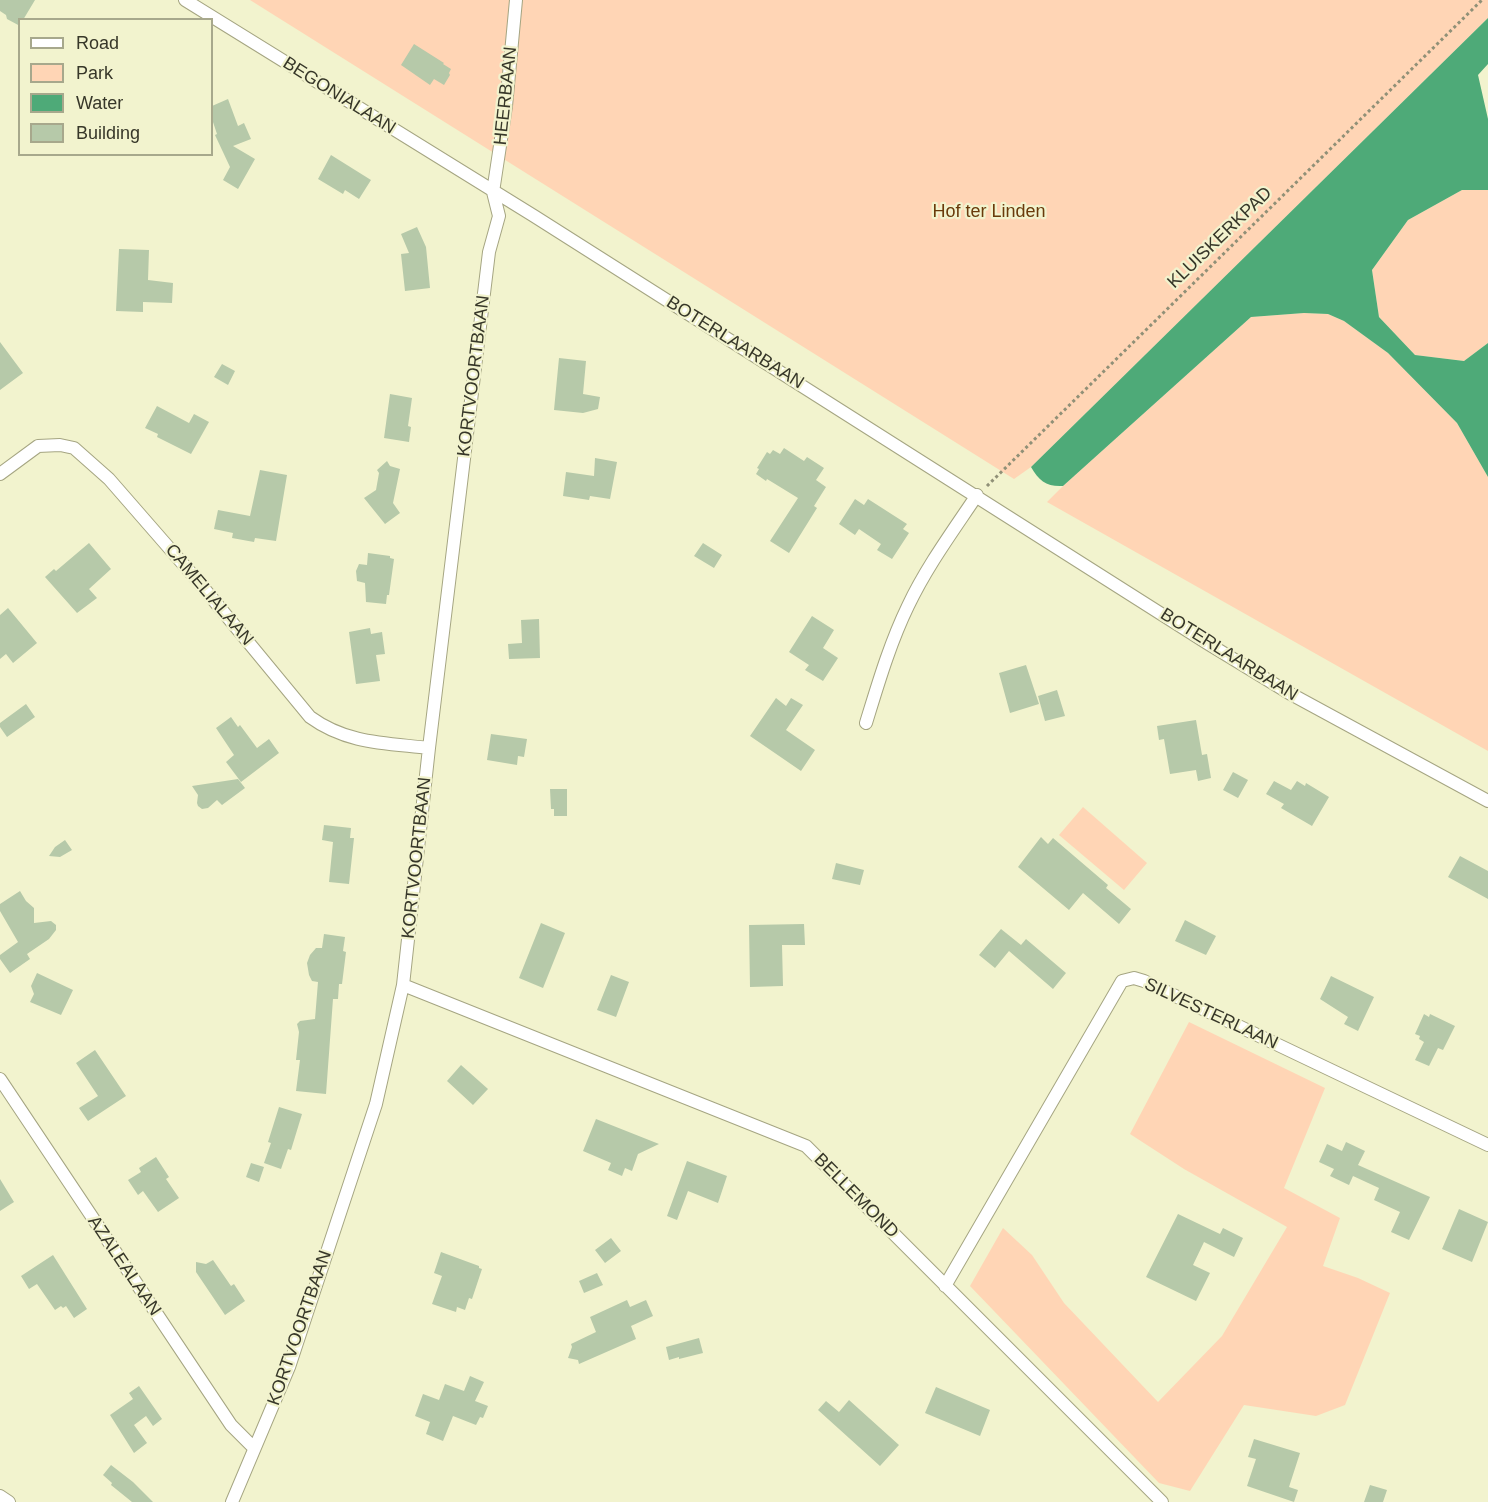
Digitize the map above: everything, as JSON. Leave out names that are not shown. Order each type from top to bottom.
[{"type":"street","name":"BEGONIALAAN","points":[[185,0],[493,192]]},
{"type":"street","name":"HEERBAAN","points":[[493,192],[506,106],[516,0]]},
{"type":"street","name":"BOTERLAARBAAN","points":[[493,192],[1289,693],[1488,801]]},
{"type":"street","name":"KORTVOORTBAAN","points":[[232,1502],[289,1366],[376,1104],[403,985],[489,252],[499,216],[493,192]]},
{"type":"street","name":"CAMELIALAAN","points":[[0,474],[38,446],[60,445],[74,448],[109,479],[197,579],[310,717],[326,729],[356,739],[429,748]]},
{"type":"street","points":[[866,723],[884,664],[908,606],[927,570],[977,495]]},
{"type":"street","name":"SILVESTERLAAN","points":[[945,1286],[1122,981],[1134,978],[1144,981],[1488,1145]]},
{"type":"street","name":"BELLEMOND","points":[[403,985],[806,1146],[1162,1502]]},
{"type":"street","name":"AZALEALAAN","points":[[0,1079],[231,1425],[254,1448]]},
{"type":"street","points":[[0,1496],[9,1502]]},
{"type":"path","name":"KLUISKERKPAD","points":[[977,495],[1482,0]]},
{"type":"green space","name":"Hof ter Linden","points":[[250,0],[1488,0],[1488,18],[1031,467],[1014,479]]},
{"type":"green space","points":[[1462,190],[1488,190],[1488,343],[1464,361],[1415,355],[1379,317],[1372,270],[1408,220]]},
{"type":"green space","points":[[1304,313],[1328,314],[1344,321],[1388,353],[1457,423],[1488,477],[1488,751],[1047,502],[1251,317]]},
{"type":"green space","points":[[1083,807],[1147,863],[1124,890],[1059,835]]},
{"type":"green space","points":[[1189,1022],[1325,1088],[1284,1188],[1340,1218],[1323,1266],[1358,1278],[1390,1293],[1345,1405],[1316,1416],[1244,1405],[1190,1491],[1159,1483],[970,1286],[1003,1228],[1032,1255],[1064,1303],[1158,1402],[1222,1336],[1287,1227],[1184,1169],[1130,1134]]},
{"type":"water","points":[[1488,18],[1488,64],[1478,75],[1488,119],[1488,190],[1462,190],[1408,220],[1372,270],[1379,317],[1415,355],[1464,361],[1488,343],[1488,477],[1457,423],[1388,353],[1344,321],[1328,314],[1304,313],[1251,317],[1063,486],[1048,484],[1040,479],[1031,467]]},
{"type":"building","points":[[0,0],[35,0],[24,18],[18,18],[18,25],[7,19],[6,15],[0,11]]},
{"type":"building","points":[[414,44],[451,69],[444,85],[434,79],[430,85],[401,65]]},
{"type":"building","points":[[228,99],[238,126],[244,123],[251,139],[233,146],[255,159],[238,189],[223,180],[230,167],[215,135],[217,134],[213,122],[213,106]]},
{"type":"building","points":[[331,155],[371,180],[359,199],[345,190],[343,194],[318,179]]},
{"type":"building","points":[[417,227],[426,247],[430,288],[405,291],[401,254],[409,253],[401,234]]},
{"type":"building","points":[[119,249],[149,250],[148,280],[173,283],[172,303],[143,302],[143,312],[116,311]]},
{"type":"building","points":[[0,342],[23,373],[0,390]]},
{"type":"building","points":[[559,358],[586,361],[583,394],[600,397],[598,409],[583,413],[554,410]]},
{"type":"building","points":[[222,364],[235,371],[228,385],[214,377]]},
{"type":"building","points":[[390,394],[412,398],[408,426],[411,427],[409,442],[384,438]]},
{"type":"building","points":[[157,406],[189,423],[194,414],[209,422],[191,454],[157,437],[158,434],[145,428]]},
{"type":"building","points":[[784,448],[804,461],[807,457],[824,468],[816,480],[826,487],[814,506],[817,508],[789,553],[770,541],[798,498],[756,474],[767,452],[770,454],[773,450],[780,454]]},
{"type":"building","points":[[595,458],[617,462],[610,499],[590,496],[589,500],[563,496],[566,472],[594,476]]},
{"type":"building","points":[[387,461],[390,466],[400,469],[393,503],[400,513],[385,524],[364,498],[376,490],[379,473],[377,470]]},
{"type":"building","points":[[260,470],[287,475],[276,541],[255,538],[254,542],[232,538],[233,533],[214,529],[218,510],[250,516]]},
{"type":"building","points":[[855,499],[864,505],[868,499],[907,524],[903,529],[909,533],[892,559],[877,550],[881,544],[859,529],[855,535],[839,524]]},
{"type":"building","points":[[89,543],[111,569],[89,589],[97,598],[77,613],[45,577],[54,569],[56,571]]},
{"type":"building","points":[[703,543],[722,555],[714,568],[694,556]]},
{"type":"building","points":[[368,553],[390,556],[394,559],[386,604],[366,602],[365,583],[357,581],[356,571],[359,564],[367,565]]},
{"type":"building","points":[[8,608],[37,643],[13,663],[6,654],[0,659],[0,615]]},
{"type":"building","points":[[812,616],[834,630],[823,648],[838,658],[823,681],[805,670],[809,665],[789,652]]},
{"type":"building","points":[[539,619],[540,658],[509,659],[508,644],[522,643],[521,620]]},
{"type":"building","points":[[370,628],[371,634],[382,632],[385,654],[376,655],[380,681],[356,684],[349,632]]},
{"type":"building","points":[[1026,665],[1039,704],[1010,713],[999,673]]},
{"type":"building","points":[[1057,690],[1065,716],[1045,721],[1038,696]]},
{"type":"building","points":[[776,698],[786,706],[791,698],[803,705],[786,730],[815,750],[801,771],[750,736]]},
{"type":"building","points":[[26,704],[35,717],[7,737],[0,723]]},
{"type":"building","points":[[231,717],[257,748],[269,739],[279,753],[241,782],[226,762],[234,755],[216,728]]},
{"type":"building","points":[[1196,720],[1202,755],[1207,754],[1211,778],[1198,781],[1196,770],[1170,774],[1164,739],[1159,740],[1157,726]]},
{"type":"building","points":[[491,734],[527,739],[524,757],[518,756],[517,765],[487,760]]},
{"type":"building","points":[[1233,772],[1248,780],[1238,798],[1223,790]]},
{"type":"building","points":[[238,779],[245,788],[222,805],[217,800],[208,808],[202,809],[198,806],[198,795],[192,786]]},
{"type":"building","points":[[1274,781],[1291,790],[1297,781],[1305,786],[1306,783],[1329,797],[1312,826],[1281,808],[1284,804],[1266,794]]},
{"type":"building","points":[[550,789],[567,789],[567,816],[554,816],[554,809],[551,809]]},
{"type":"building","points":[[324,825],[351,828],[350,838],[354,838],[349,884],[329,882],[333,842],[322,840]]},
{"type":"building","points":[[1041,837],[1048,844],[1053,838],[1108,885],[1106,888],[1131,909],[1119,924],[1083,893],[1069,910],[1018,867]]},
{"type":"building","points":[[65,840],[72,850],[60,857],[49,856],[55,847]]},
{"type":"building","points":[[1460,856],[1488,871],[1488,899],[1448,877]]},
{"type":"building","points":[[836,863],[864,870],[860,885],[832,879]]},
{"type":"building","points":[[20,891],[34,908],[34,923],[51,921],[56,925],[56,930],[49,939],[27,954],[30,959],[10,973],[0,959],[0,955],[18,942],[0,911],[0,904]]},
{"type":"building","points":[[1185,920],[1216,936],[1206,955],[1175,941]]},
{"type":"building","points":[[541,923],[565,933],[543,988],[519,978]]},
{"type":"building","points":[[804,924],[805,945],[782,945],[783,986],[750,987],[749,925]]},
{"type":"building","points":[[1001,929],[1021,945],[1026,939],[1066,973],[1053,989],[1009,951],[995,968],[979,955]]},
{"type":"building","points":[[324,934],[345,937],[343,951],[346,952],[338,999],[333,999],[326,1094],[296,1091],[300,1060],[296,1060],[299,1032],[297,1024],[300,1021],[315,1019],[318,982],[312,981],[307,963],[316,948],[322,948]]},
{"type":"building","points":[[37,973],[73,990],[61,1015],[30,1002],[34,994],[31,986]]},
{"type":"building","points":[[611,975],[629,982],[616,1017],[597,1010]]},
{"type":"building","points":[[1331,976],[1374,997],[1358,1031],[1344,1024],[1348,1017],[1320,999]]},
{"type":"building","points":[[1424,1014],[1429,1017],[1430,1014],[1455,1026],[1443,1050],[1438,1048],[1429,1066],[1415,1060],[1424,1042],[1419,1039],[1420,1036],[1415,1034]]},
{"type":"building","points":[[95,1050],[126,1096],[88,1121],[79,1108],[98,1096],[76,1063]]},
{"type":"building","points":[[461,1065],[488,1089],[473,1105],[447,1081]]},
{"type":"building","points":[[279,1107],[302,1114],[291,1150],[288,1149],[281,1169],[264,1163]]},
{"type":"building","points":[[596,1119],[659,1144],[638,1154],[632,1171],[625,1168],[622,1176],[608,1170],[611,1163],[583,1151]]},
{"type":"building","points":[[1346,1142],[1365,1151],[1358,1165],[1430,1197],[1409,1240],[1391,1232],[1400,1212],[1374,1200],[1379,1188],[1353,1176],[1349,1185],[1330,1176],[1334,1169],[1319,1162],[1327,1144],[1342,1151]]},
{"type":"building","points":[[156,1157],[169,1177],[166,1179],[179,1198],[158,1212],[143,1191],[138,1195],[128,1180],[141,1172],[139,1168]]},
{"type":"building","points":[[687,1161],[727,1176],[718,1203],[688,1191],[677,1220],[667,1216]]},
{"type":"building","points":[[251,1163],[264,1167],[259,1182],[246,1177]]},
{"type":"building","points":[[0,1179],[14,1202],[0,1211]]},
{"type":"building","points":[[1459,1209],[1488,1222],[1472,1262],[1442,1249]]},
{"type":"building","points":[[1178,1214],[1220,1234],[1223,1228],[1243,1238],[1234,1257],[1204,1242],[1193,1265],[1210,1273],[1196,1301],[1146,1277]]},
{"type":"building","points":[[611,1238],[621,1251],[605,1263],[595,1250]]},
{"type":"building","points":[[441,1252],[482,1269],[472,1299],[469,1298],[465,1310],[457,1307],[456,1312],[432,1304],[442,1276],[434,1273]]},
{"type":"building","points":[[53,1255],[87,1309],[74,1318],[66,1306],[55,1310],[37,1284],[29,1289],[21,1276]]},
{"type":"building","points":[[213,1260],[231,1286],[234,1284],[245,1301],[225,1315],[196,1272],[196,1262],[206,1264]]},
{"type":"building","points":[[597,1273],[603,1285],[584,1293],[579,1281]]},
{"type":"building","points":[[627,1300],[630,1307],[646,1300],[653,1316],[631,1326],[636,1339],[579,1364],[578,1360],[568,1358],[571,1344],[596,1332],[590,1317]]},
{"type":"building","points":[[699,1338],[703,1353],[669,1360],[666,1347]]},
{"type":"building","points":[[470,1376],[484,1382],[475,1401],[488,1406],[483,1418],[480,1417],[476,1425],[453,1416],[443,1441],[426,1434],[430,1422],[415,1416],[423,1394],[439,1400],[445,1384],[464,1391]]},
{"type":"building","points":[[139,1386],[162,1419],[153,1426],[146,1416],[134,1425],[147,1443],[134,1453],[110,1415],[133,1399],[129,1393]]},
{"type":"building","points":[[936,1387],[990,1410],[980,1436],[925,1413]]},
{"type":"building","points":[[849,1400],[899,1445],[880,1466],[818,1410],[826,1401],[839,1412]]},
{"type":"building","points":[[1254,1439],[1300,1453],[1289,1487],[1298,1490],[1294,1502],[1247,1486],[1256,1459],[1248,1457]]},
{"type":"building","points":[[111,1465],[153,1502],[132,1502],[111,1485],[112,1483],[103,1475]]},
{"type":"building","points":[[1370,1485],[1387,1490],[1383,1502],[1364,1502]]}]
